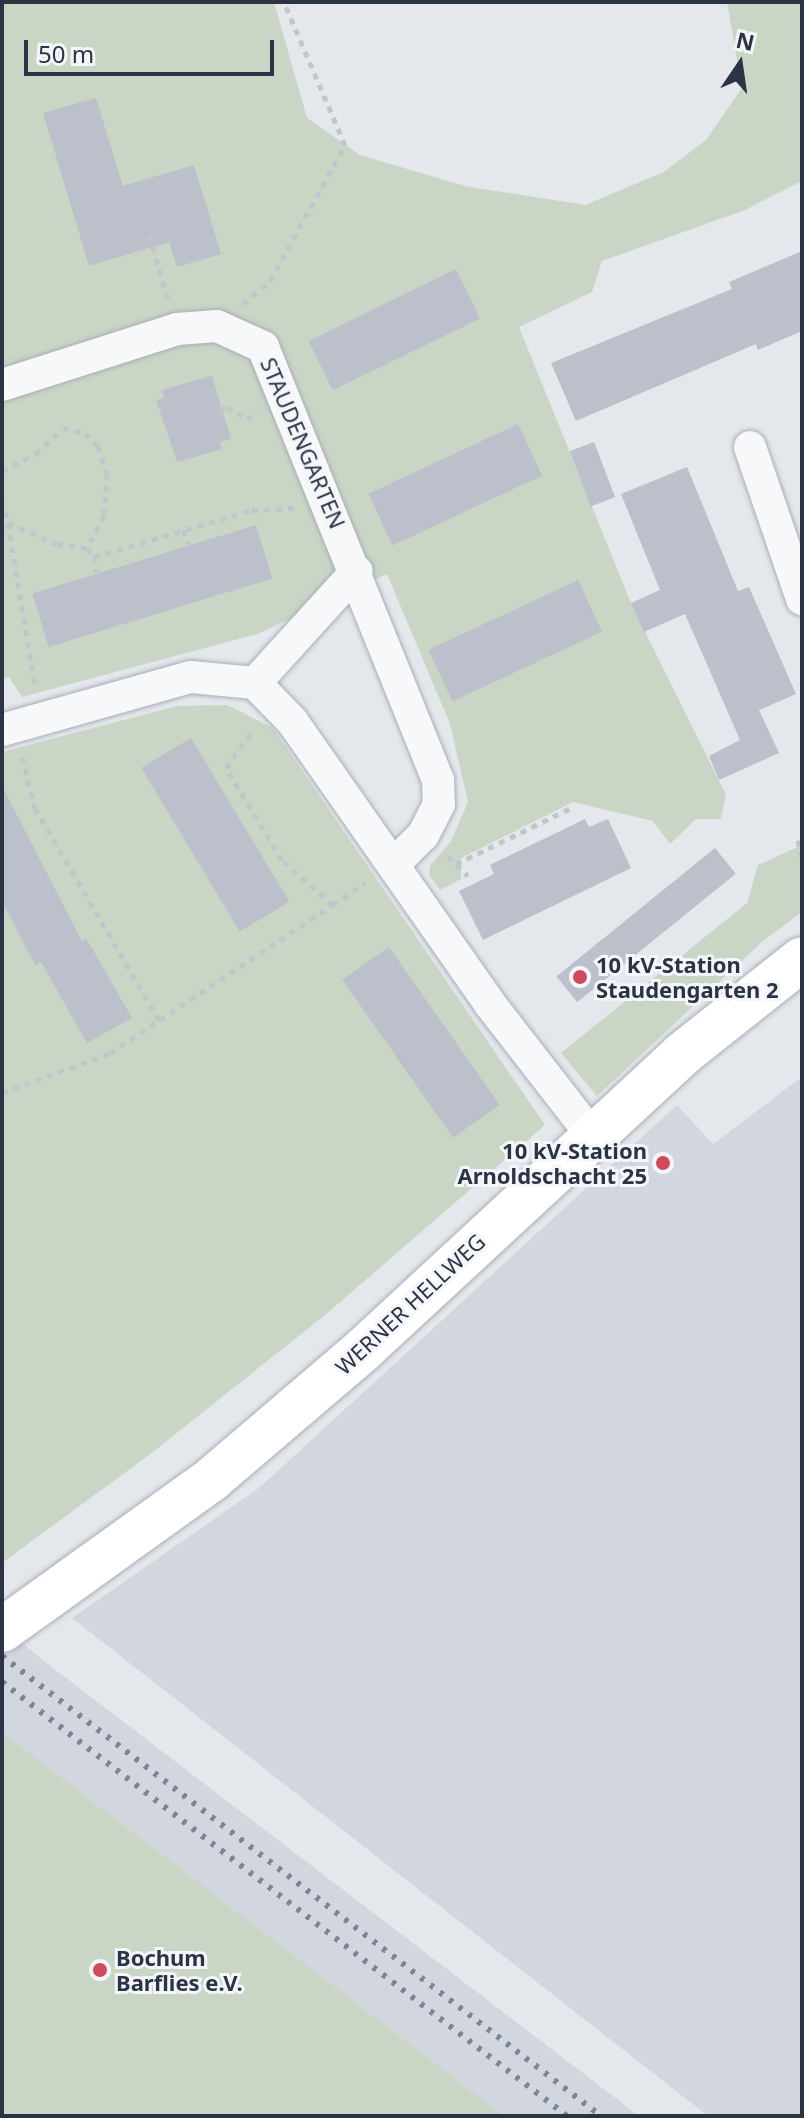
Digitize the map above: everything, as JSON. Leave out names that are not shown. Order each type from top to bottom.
[{"type":"main road","name":"WERNER HELLWEG","points":[[10,1625],[212,1479],[364,1349],[681,1055],[802,959]]},
{"type":"street","name":"STAUDENGARTEN","points":[[2,385],[177,329],[217,326],[263,347],[357,571],[438,780],[439,804],[423,835],[393,865]]},
{"type":"street","points":[[750,447],[802,599]]},
{"type":"street","points":[[265,692],[357,571]]},
{"type":"street","points":[[18,725],[191,677],[265,692],[593,1137]]},
{"type":"path","points":[[217,326],[270,281],[345,145],[284,2]]},
{"type":"path","points":[[149,235],[177,329]]},
{"type":"path","points":[[2,471],[36,454],[63,428],[85,433],[98,446],[107,473],[104,516],[87,548]]},
{"type":"path","points":[[94,557],[252,510],[281,512],[327,499]]},
{"type":"path","points":[[2,500],[8,523],[18,725],[35,808],[161,1024]]},
{"type":"path","points":[[8,523],[57,544],[87,548],[94,557],[96,572]]},
{"type":"path","points":[[183,530],[189,545]]},
{"type":"path","points":[[2,1093],[62,1075],[161,1024],[333,905],[282,860],[226,768],[265,692]]},
{"type":"path","points":[[456,864],[569,809]]},
{"type":"path","points":[[798,840],[802,858]]},
{"type":"shaded area","points":[[802,1077],[802,2116],[708,2116],[72,1618],[259,1488],[677,1105],[713,1144]]},
{"type":"shaded area","points":[[2,1626],[639,2116],[504,2116],[2,1732]]},
{"type":"green space","points":[[2,2],[274,2],[307,118],[360,155],[465,186],[585,205],[664,172],[706,140],[742,88],[727,2],[802,2],[802,181],[745,210],[602,261],[592,292],[519,327],[631,603],[726,795],[721,819],[696,819],[670,844],[653,821],[573,802],[461,858],[461,879],[440,890],[429,875],[430,866],[451,841],[468,802],[450,724],[387,574],[257,634],[22,697],[9,677],[2,679]]},
{"type":"green space","points":[[227,705],[273,728],[545,1125],[325,1315],[153,1452],[2,1563],[2,752],[177,706]]},
{"type":"green space","points":[[802,845],[802,912],[763,941],[597,1096],[561,1053],[747,903],[758,865]]},
{"type":"green space","points":[[2,1732],[504,2116],[2,2116]]},
{"type":"building","points":[[96,98],[123,186],[194,165],[221,254],[177,267],[169,242],[89,266],[43,113]]},
{"type":"building","points":[[802,251],[802,331],[758,350],[756,344],[576,421],[551,363],[732,289],[729,282]]},
{"type":"building","points":[[456,269],[480,318],[333,390],[309,341]]},
{"type":"building","points":[[212,376],[231,439],[220,442],[222,449],[177,462],[156,400],[164,398],[162,390]]},
{"type":"building","points":[[518,424],[542,476],[393,545],[368,494]]},
{"type":"building","points":[[594,442],[615,497],[591,506],[570,451]]},
{"type":"building","points":[[687,467],[738,591],[749,587],[796,694],[759,710],[779,753],[719,780],[709,756],[740,740],[685,614],[644,632],[631,603],[660,590],[621,494]]},
{"type":"building","points":[[256,525],[272,579],[49,647],[32,593]]},
{"type":"building","points":[[578,580],[602,632],[453,701],[428,650]]},
{"type":"building","points":[[191,738],[289,902],[240,932],[141,768]]},
{"type":"building","points":[[2,786],[82,941],[86,938],[132,1018],[87,1043],[41,962],[35,965],[2,901]]},
{"type":"building","points":[[585,819],[589,827],[608,819],[631,868],[483,940],[459,891],[494,874],[490,865]]},
{"type":"building","points":[[715,848],[736,874],[577,1002],[556,976]]},
{"type":"building","points":[[389,947],[500,1105],[453,1138],[342,980]]},
{"type":"railway","points":[[2,1656],[601,2116]]},
{"type":"railway","points":[[2,1682],[567,2116]]},
{"type":"place","name":"10 kV-Station Staudengarten 2","points":[[580,977]]},
{"type":"place","name":"10 kV-Station Arnoldschacht 25","points":[[663,1163]]},
{"type":"place","name":"Bochum Barflies e.V.","points":[[100,1970]]}]
